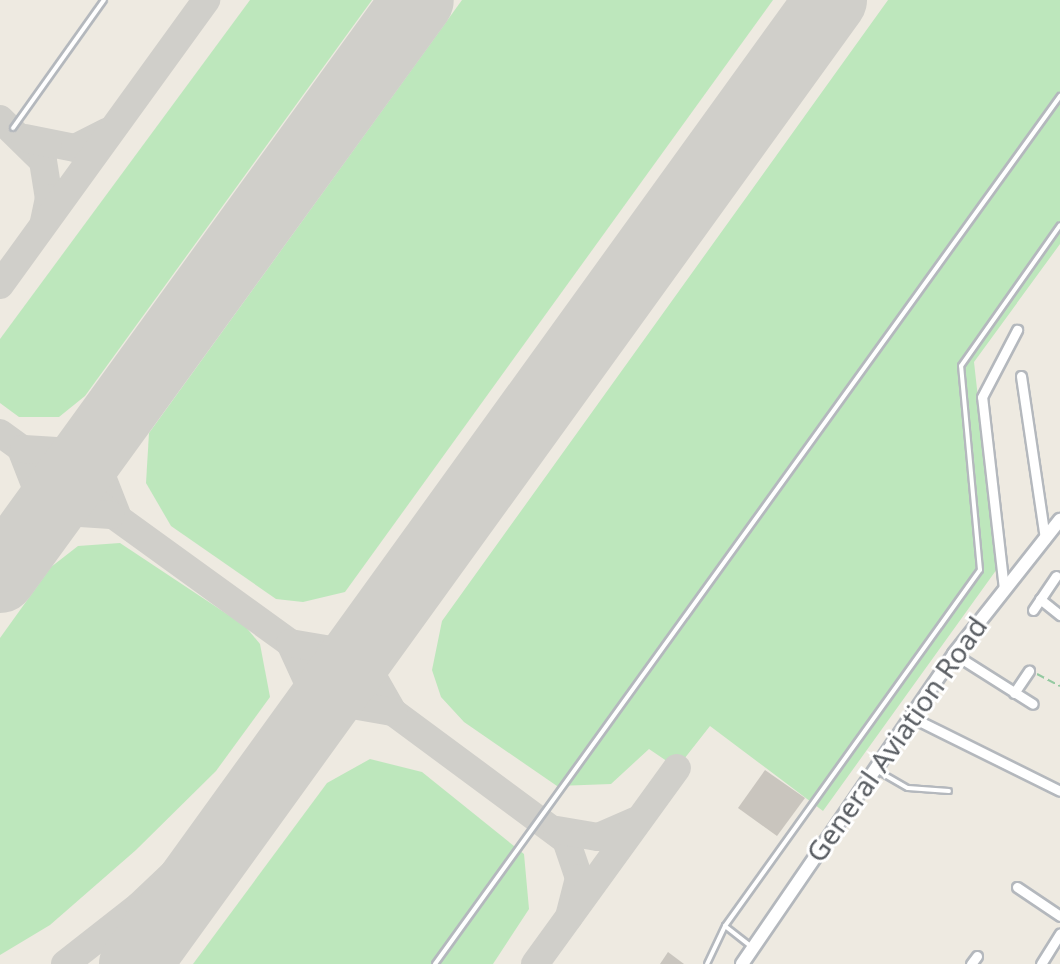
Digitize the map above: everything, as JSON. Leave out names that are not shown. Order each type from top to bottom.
[{"type":"main road","name":"General Aviation Road","points":[[742,964],[751,946],[954,654],[1060,520]]},
{"type":"street","points":[[1004,589],[982,397],[1017,330]]},
{"type":"street","points":[[1021,376],[1045,539]]},
{"type":"street","points":[[1033,610],[1056,576]]},
{"type":"street","points":[[1040,599],[1060,615]]},
{"type":"street","points":[[954,654],[1033,704]]},
{"type":"street","points":[[1014,693],[1029,671]]},
{"type":"street","points":[[911,717],[1060,791]]},
{"type":"street","points":[[1017,887],[1060,916]]},
{"type":"street","points":[[1041,964],[1060,933]]},
{"type":"lane","points":[[13,128],[104,0]]},
{"type":"lane","points":[[435,964],[1060,96]]},
{"type":"lane","points":[[707,964],[725,926],[980,570],[961,366],[1060,225]]},
{"type":"lane","points":[[876,769],[908,788],[949,791]]},
{"type":"lane","points":[[725,926],[751,946]]},
{"type":"path","points":[[1029,671],[1060,686]]},
{"type":"green space","points":[[250,0],[372,0],[85,396],[59,417],[19,417],[0,403],[0,339]]},
{"type":"green space","points":[[462,0],[773,0],[345,592],[303,602],[276,599],[171,526],[146,483],[149,433]]},
{"type":"green space","points":[[888,0],[1060,0],[1060,244],[974,362],[997,569],[823,811],[710,726],[677,768],[649,749],[611,784],[557,786],[464,722],[441,697],[432,670],[442,621]]},
{"type":"green space","points":[[120,543],[245,626],[260,644],[270,697],[216,771],[136,850],[50,925],[0,955],[0,638],[51,567],[78,546]]},
{"type":"green space","points":[[370,759],[422,772],[524,854],[529,909],[493,964],[193,964],[327,783]]},
{"type":"building","points":[[765,770],[805,798],[777,836],[738,808]]},
{"type":"building","points":[[668,952],[684,964],[660,964]]},
{"type":"taxiway","points":[[0,285],[206,0]]},
{"type":"taxiway","points":[[821,13],[827,0]]},
{"type":"taxiway","points":[[0,119],[43,161],[49,198],[44,222]]},
{"type":"taxiway","points":[[25,138],[75,148],[107,132]]},
{"type":"taxiway","points":[[107,429],[99,469],[117,515]]},
{"type":"taxiway","points":[[24,449],[73,452],[107,429]]},
{"type":"taxiway","points":[[0,433],[290,643],[312,691],[303,731]]},
{"type":"taxiway","points":[[21,449],[39,495],[30,535]]},
{"type":"taxiway","points":[[30,535],[65,512],[111,515]]},
{"type":"taxiway","points":[[380,624],[373,677],[393,712],[566,840],[579,878],[569,917]]},
{"type":"taxiway","points":[[290,643],[331,650],[380,624]]},
{"type":"taxiway","points":[[303,731],[352,705],[393,712]]},
{"type":"taxiway","points":[[535,964],[677,768]]},
{"type":"taxiway","points":[[65,964],[139,906],[260,791]]},
{"type":"taxiway","points":[[557,830],[598,837],[635,821]]},
{"type":"runway","points":[[0,577],[418,0]]},
{"type":"runway","points":[[135,964],[831,0]]}]
